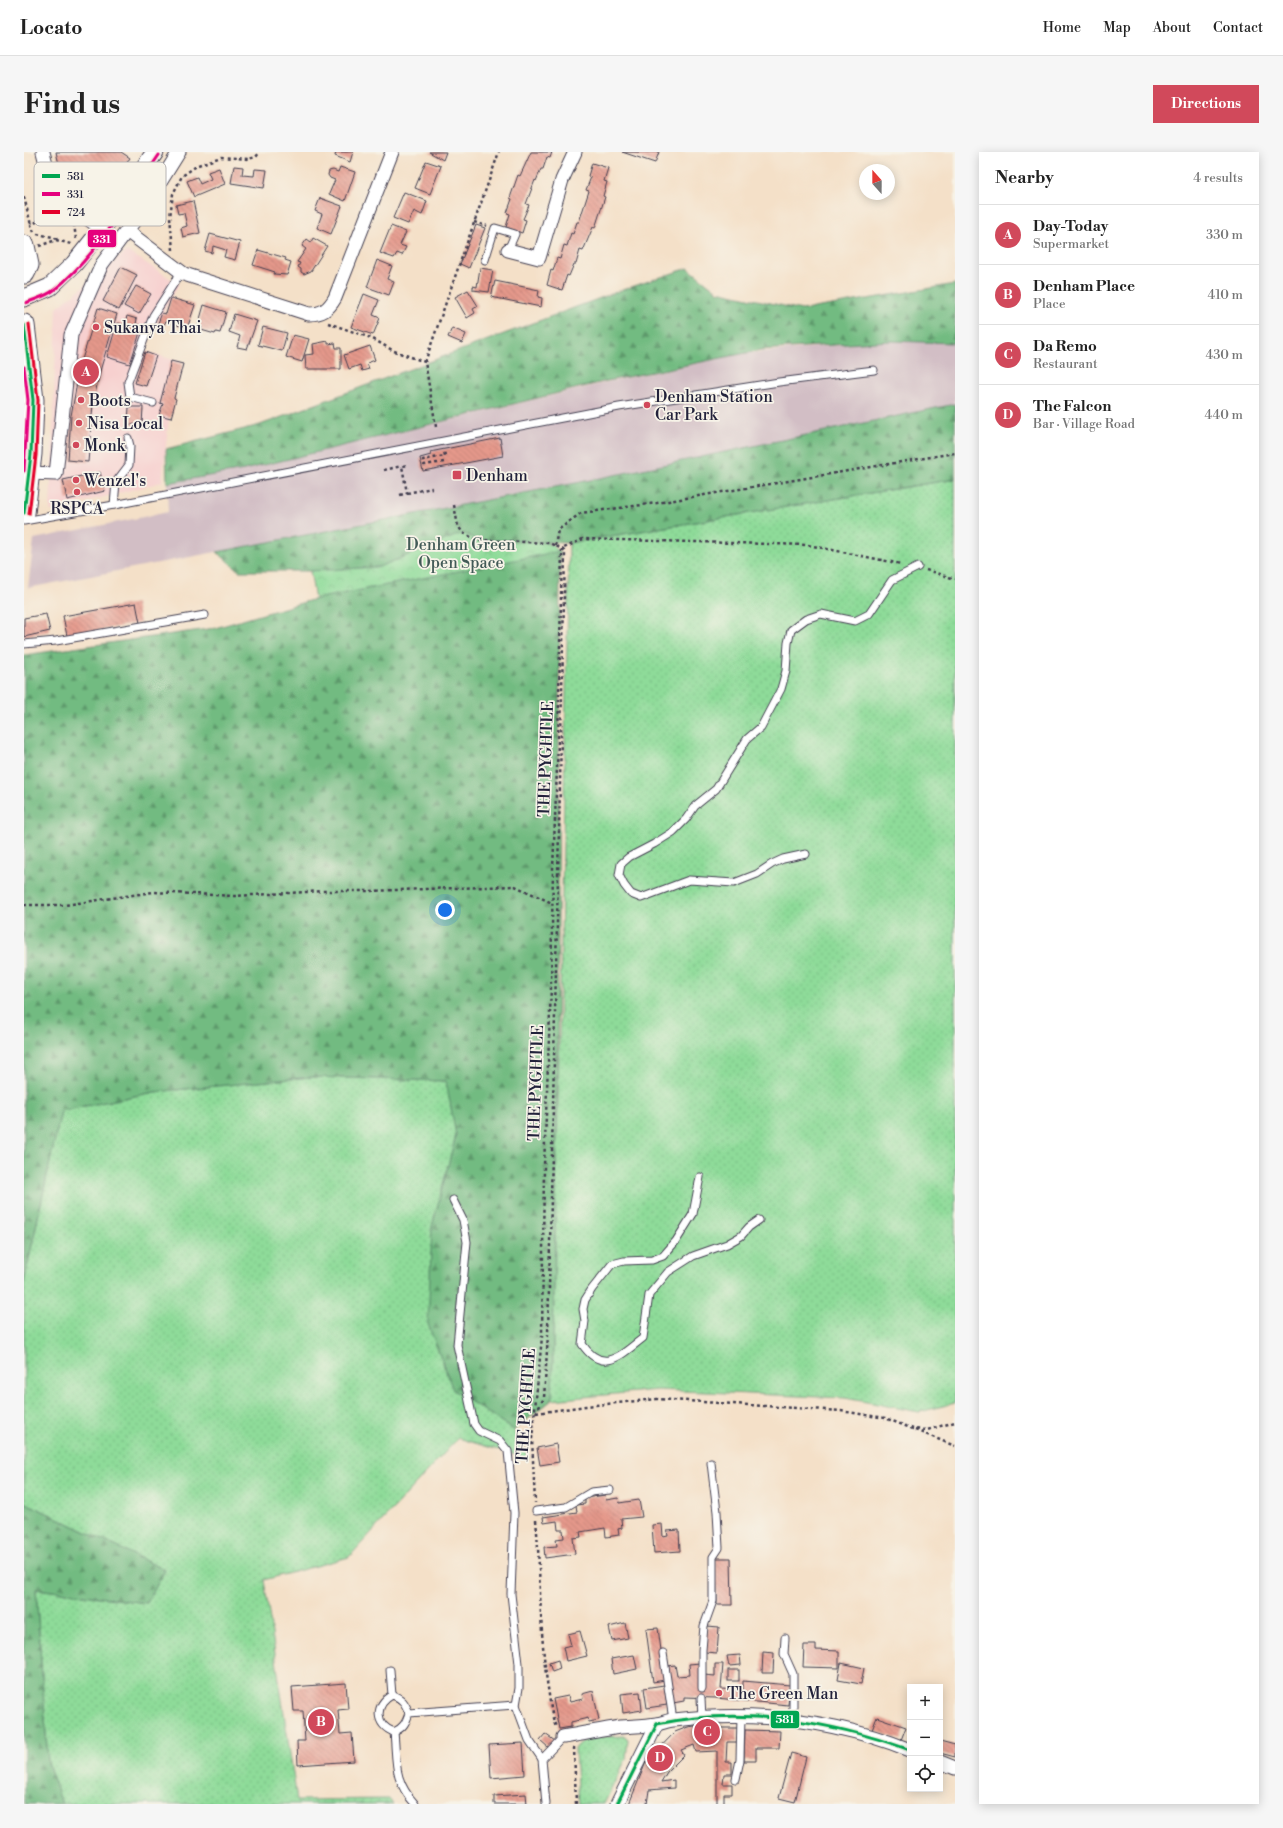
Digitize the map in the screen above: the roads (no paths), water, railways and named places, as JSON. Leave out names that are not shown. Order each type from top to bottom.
[{"type":"main road","points":[[24,273],[28,266],[29,240]]},
{"type":"main road","points":[[24,325],[33,400],[29,473],[24,513]]},
{"type":"street","points":[[43,152],[45,162]]},
{"type":"street","points":[[148,162],[155,152]]},
{"type":"street","points":[[166,173],[179,152]]},
{"type":"street","points":[[127,231],[181,272],[308,314],[320,314],[330,307],[335,298],[392,152]]},
{"type":"street","points":[[508,250],[538,258],[562,180],[575,152]]},
{"type":"street","points":[[98,226],[102,229]]},
{"type":"street","points":[[24,298],[45,290],[62,277],[104,226]]},
{"type":"street","points":[[29,473],[56,474],[71,335],[102,264],[131,226]]},
{"type":"street","points":[[567,1737],[619,1728],[657,1724],[673,1720],[741,1716],[793,1719],[829,1726],[890,1742],[907,1749]]},
{"type":"street","points":[[617,1804],[657,1724]]},
{"type":"street","points":[[943,1763],[955,1768]]},
{"type":"lane","points":[[485,260],[495,228],[515,234],[508,250]]},
{"type":"lane","points":[[153,403],[130,397],[128,382],[153,316],[181,272]]},
{"type":"lane","points":[[24,521],[114,505],[619,407],[779,382],[874,370]]},
{"type":"lane","points":[[114,505],[116,482],[129,464],[130,446],[128,438]]},
{"type":"lane","points":[[806,854],[783,859],[757,874],[734,883],[689,880],[641,898],[632,894],[624,885],[619,875],[621,864],[629,857],[673,832],[696,806],[716,789],[747,739],[761,727],[781,688],[786,671],[788,644],[791,630],[806,619],[821,614],[855,621],[869,614],[892,580],[918,567]]},
{"type":"lane","points":[[24,644],[56,641],[205,614]]},
{"type":"lane","points":[[700,1177],[693,1214],[676,1241],[663,1256],[652,1260],[624,1261],[612,1264],[584,1300],[583,1309],[585,1321],[582,1344],[587,1352],[595,1359],[605,1361],[618,1357],[643,1338],[649,1295],[668,1272],[693,1256],[728,1244],[741,1236],[749,1226],[759,1220]]},
{"type":"lane","points":[[453,1200],[463,1220],[466,1242],[457,1345],[459,1359],[474,1424],[479,1431],[500,1441],[508,1451],[511,1468],[514,1513],[511,1594],[519,1664],[519,1688],[516,1705],[529,1740],[542,1759],[546,1804]]},
{"type":"lane","points":[[702,1688],[702,1650],[704,1626],[713,1601],[713,1557],[719,1548],[717,1512],[711,1463]]},
{"type":"lane","points":[[536,1511],[566,1507],[591,1492],[610,1490]]},
{"type":"lane","points":[[785,1638],[784,1654],[794,1674],[793,1719]]},
{"type":"lane","points":[[663,1653],[673,1720]]},
{"type":"lane","points":[[390,1670],[392,1695]]},
{"type":"lane","points":[[392,1695],[399,1697],[405,1704],[409,1713],[407,1721],[401,1729],[394,1732],[386,1729],[381,1723],[379,1715],[380,1706],[385,1699],[392,1695]]},
{"type":"lane","points":[[701,1698],[702,1718]]},
{"type":"lane","points":[[409,1713],[516,1705]]},
{"type":"lane","points":[[736,1779],[740,1760],[741,1716]]},
{"type":"lane","points":[[394,1732],[400,1783],[404,1792],[415,1804]]},
{"type":"lane","points":[[542,1759],[567,1737]]},
{"type":"place","name":"Sukanya Thai","points":[[96,327]]},
{"type":"place","name":"Day-Today","points":[[86,372]]},
{"type":"place","name":"Boots","points":[[81,400]]},
{"type":"place","name":"Denham Station Car Park","points":[[647,405]]},
{"type":"place","name":"Nisa Local","points":[[79,423]]},
{"type":"place","name":"Monk","points":[[76,445]]},
{"type":"place","name":"Denham","points":[[457,475]]},
{"type":"place","name":"Wenzel's","points":[[76,480]]},
{"type":"place","name":"RSPCA","points":[[77,492]]},
{"type":"place","name":"The Green Man","points":[[719,1693]]},
{"type":"place","name":"Denham Place","points":[[321,1722]]},
{"type":"place","name":"Da Remo","points":[[707,1732]]},
{"type":"place","name":"The Falcon","points":[[660,1758]]},
{"type":"park label","name":"Denham Green Open Space","points":[[461,553]]}]
